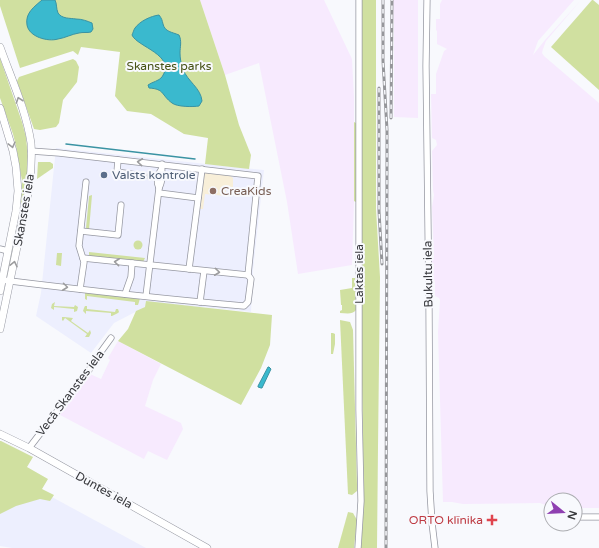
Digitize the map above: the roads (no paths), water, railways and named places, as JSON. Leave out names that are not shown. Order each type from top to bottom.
[{"type":"main road","name":"Skanstes iela","points":[[0,47],[27,122],[32,166],[29,189],[0,329]]},
{"type":"main road","name":"Skanstes iela","points":[[0,108],[13,151],[18,178],[17,203],[0,291]]},
{"type":"main road","name":"Duntes iela","points":[[1,435],[28,448],[207,548]]},
{"type":"street","name":"Laktas iela","points":[[358,548],[361,501],[359,403],[359,0]]},
{"type":"street","name":"Bukultu iela","points":[[426,0],[430,491],[434,548]]},
{"type":"street","points":[[2,280],[244,306],[248,302],[251,279],[248,275],[258,176],[202,169],[162,167],[118,160],[31,151]]},
{"type":"street","points":[[118,160],[117,172],[137,175]]},
{"type":"street","points":[[159,191],[155,178],[162,167]]},
{"type":"street","points":[[146,296],[159,191],[162,184],[162,167]]},
{"type":"street","points":[[188,269],[202,169]]},
{"type":"street","points":[[80,289],[84,262],[79,246],[86,182]]},
{"type":"street","points":[[159,191],[198,198]]},
{"type":"street","points":[[81,231],[118,236],[121,204]]},
{"type":"street","points":[[0,249],[8,251]]},
{"type":"street","points":[[83,258],[248,275]]},
{"type":"street","points":[[125,294],[131,277],[132,263]]},
{"type":"street","points":[[200,302],[204,271]]},
{"type":"street","name":"Vecā Skanstes iela","points":[[28,448],[89,370],[111,338]]},
{"type":"street","points":[[583,516],[599,517]]},
{"type":"water","points":[[42,0],[55,0],[57,11],[60,15],[66,18],[92,23],[93,29],[91,32],[80,33],[54,40],[40,38],[31,33],[27,25],[27,17]]},
{"type":"water","points":[[159,15],[165,29],[179,35],[180,37],[180,55],[182,65],[185,73],[197,88],[201,96],[202,101],[199,106],[193,107],[174,104],[160,91],[149,88],[148,85],[162,77],[165,69],[164,63],[160,57],[141,44],[132,35],[140,23]]},
{"type":"water","points":[[268,367],[271,369],[262,388],[258,387],[258,386]]},
{"type":"waterway","points":[[66,144],[195,159]]},
{"type":"tunnel","points":[[137,175],[152,177]]},
{"type":"railway","points":[[383,0],[383,61],[387,130],[386,548]]},
{"type":"railway","points":[[391,118],[392,0]]},
{"type":"railway","points":[[379,88],[379,211],[382,264]]},
{"type":"place","name":"Valsts kontrole","points":[[104,175]]},
{"type":"place","name":"CreaKids","points":[[213,191]]},
{"type":"place","name":"ORTO klīnika","points":[[492,520]]},
{"type":"park label","name":"Skanstes parks","points":[[169,66]]}]
